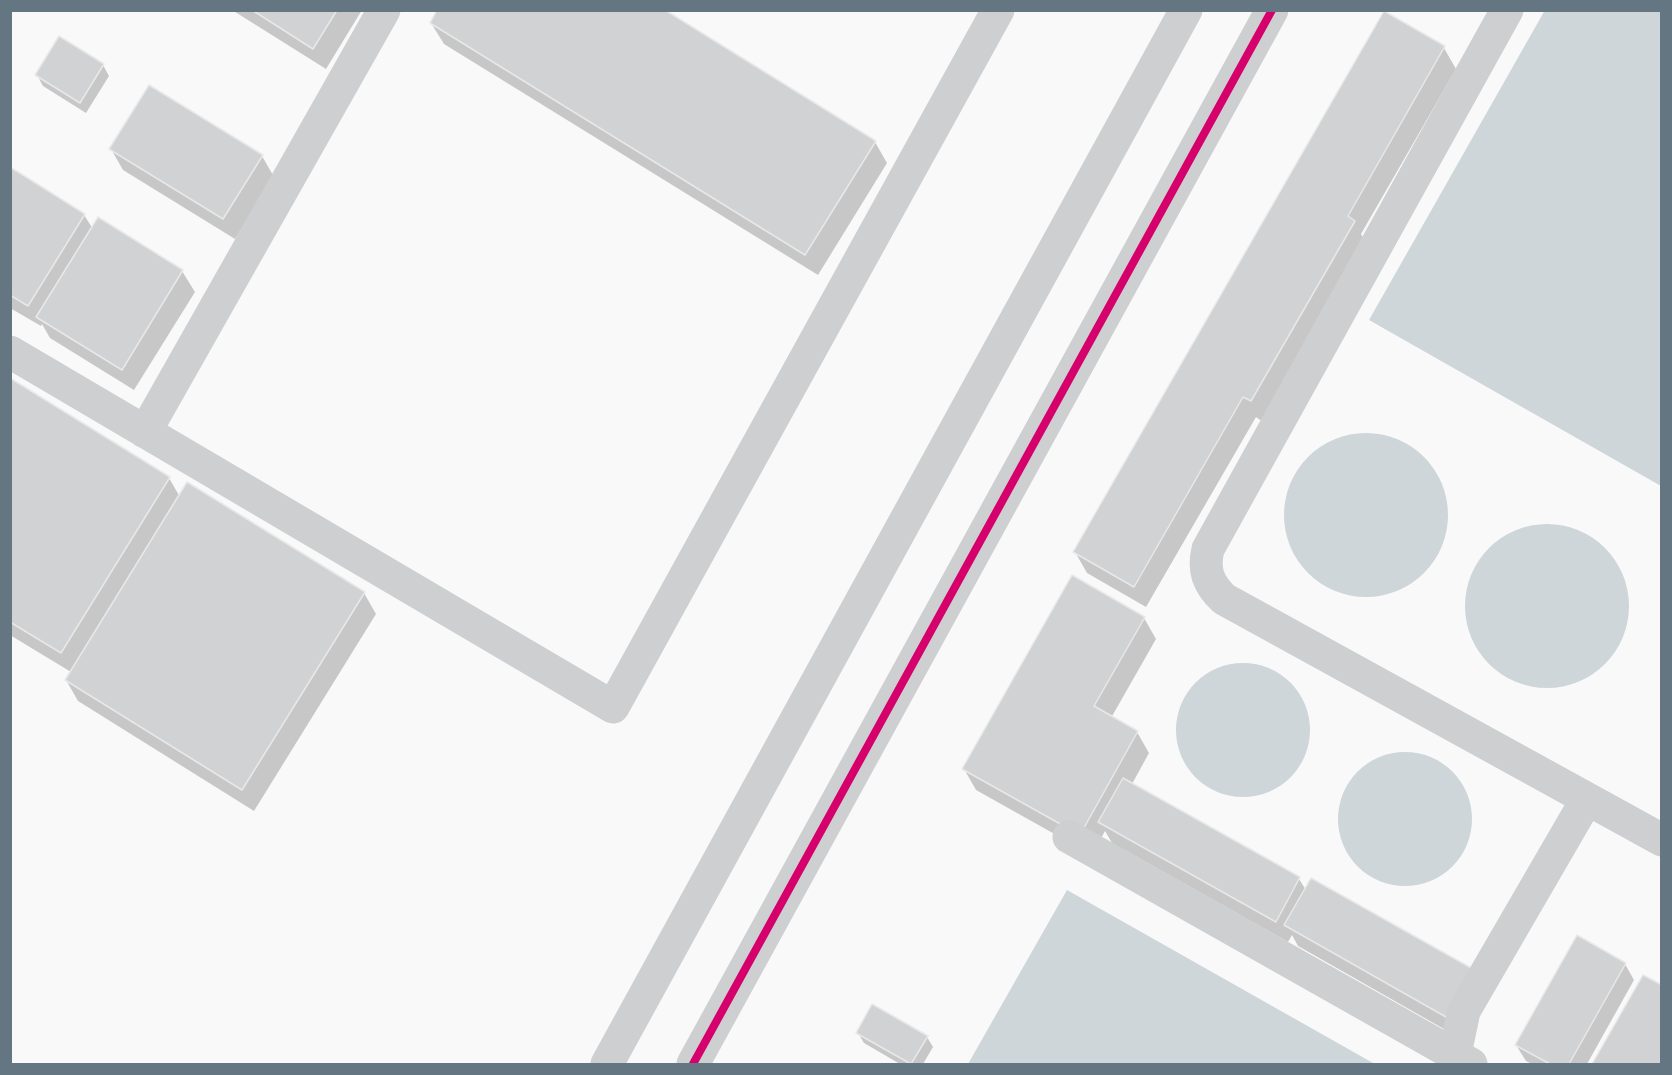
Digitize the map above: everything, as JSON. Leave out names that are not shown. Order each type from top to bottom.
[{"type":"street","points":[[145,432],[384,10]]},
{"type":"street","points":[[10,352],[613,707],[998,10]]},
{"type":"street","points":[[608,1065],[1185,10]]},
{"type":"street","points":[[694,1064],[1272,10]]},
{"type":"street","points":[[1507,10],[1208,549],[1206,572],[1210,582],[1224,599],[1662,840]]},
{"type":"street","points":[[1069,837],[1463,1059],[1464,1011],[1587,799]]},
{"type":"shaded area","points":[[1545,10],[1661,11],[1661,486],[1369,320]]},
{"type":"shaded area","points":[[1366,433],[1397,440],[1424,457],[1441,484],[1448,515],[1441,546],[1424,573],[1397,590],[1366,597],[1335,590],[1308,573],[1291,546],[1284,515],[1291,484],[1308,457],[1335,440]]},
{"type":"shaded area","points":[[1547,524],[1578,531],[1605,548],[1622,575],[1629,606],[1622,637],[1605,664],[1578,681],[1547,688],[1516,681],[1489,664],[1472,637],[1465,606],[1472,575],[1489,548],[1516,531]]},
{"type":"shaded area","points":[[1243,663],[1269,668],[1290,683],[1305,704],[1310,730],[1305,756],[1290,777],[1269,792],[1243,797],[1217,792],[1196,777],[1181,756],[1176,730],[1181,704],[1196,683],[1217,668]]},
{"type":"shaded area","points":[[1405,752],[1431,757],[1452,772],[1467,793],[1472,819],[1467,845],[1452,866],[1431,881],[1405,886],[1379,881],[1358,866],[1343,845],[1338,819],[1343,793],[1358,772],[1379,757]]},
{"type":"shaded area","points":[[1067,890],[1373,1063],[968,1064]]},
{"type":"building","points":[[252,10],[337,10],[313,49]]},
{"type":"building","points":[[437,10],[665,10],[876,141],[805,255],[430,23]]},
{"type":"building","points":[[1384,11],[1445,46],[1348,216],[1355,221],[1251,401],[1243,397],[1134,587],[1073,552]]},
{"type":"building","points":[[59,36],[104,64],[80,103],[35,75]]},
{"type":"building","points":[[149,85],[263,155],[223,219],[109,149]]},
{"type":"building","points":[[10,167],[85,214],[28,306],[10,295]]},
{"type":"building","points":[[98,217],[183,270],[122,370],[36,317]]},
{"type":"building","points":[[10,378],[170,477],[61,653],[10,622]]},
{"type":"building","points":[[187,482],[365,592],[242,790],[65,680]]},
{"type":"building","points":[[1072,575],[1145,617],[1094,706],[1138,731],[1080,835],[962,769]]},
{"type":"building","points":[[1123,778],[1300,877],[1276,922],[1098,822]]},
{"type":"building","points":[[1311,878],[1473,969],[1446,1017],[1284,925]]},
{"type":"building","points":[[1577,935],[1626,963],[1569,1064],[1550,1064],[1515,1045]]},
{"type":"building","points":[[1643,975],[1662,985],[1662,1064],[1592,1064]]},
{"type":"building","points":[[872,1004],[928,1036],[911,1064],[856,1033]]},
{"type":"cycle path","points":[[693,1064],[1272,10]]}]
